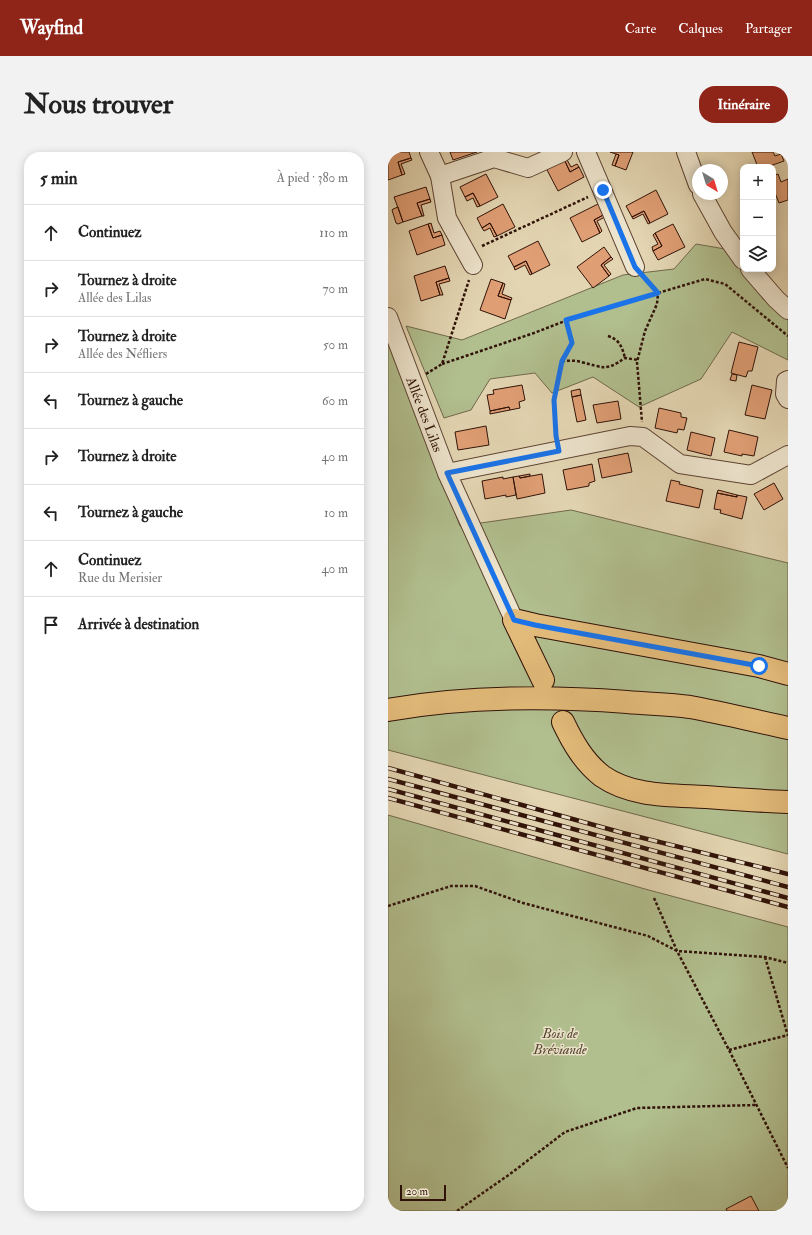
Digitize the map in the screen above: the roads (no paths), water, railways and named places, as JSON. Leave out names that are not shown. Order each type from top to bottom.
[{"type":"main road","points":[[514,620],[759,666],[788,674]]},
{"type":"main road","points":[[514,620],[543,680]]},
{"type":"main road","points":[[388,710],[500,699],[590,700],[689,707],[788,728]]},
{"type":"main road","points":[[563,722],[579,752],[591,766],[603,776],[620,785],[643,792],[788,802]]},
{"type":"street","points":[[429,152],[440,176],[447,218],[470,259]]},
{"type":"street","points":[[440,176],[494,158],[528,168],[563,152]]},
{"type":"street","points":[[586,152],[635,267]]},
{"type":"street","points":[[686,152],[692,168]]},
{"type":"street","points":[[705,200],[723,232],[740,256]]},
{"type":"street","points":[[753,272],[776,299],[788,310]]},
{"type":"street","name":"Allée des Lilas","points":[[388,317],[447,473],[514,620]]},
{"type":"street","points":[[788,380],[786,381],[785,394],[788,399]]},
{"type":"street","points":[[447,473],[630,436],[644,437],[680,464],[751,475],[788,455]]},
{"type":"railway","points":[[388,768],[623,833],[788,874]]},
{"type":"railway","points":[[388,779],[788,887]]},
{"type":"railway","points":[[388,789],[788,898]]},
{"type":"railway","points":[[388,798],[788,907]]},
{"type":"park label","name":"Bois de Bréviande","points":[[560,1042]]}]
